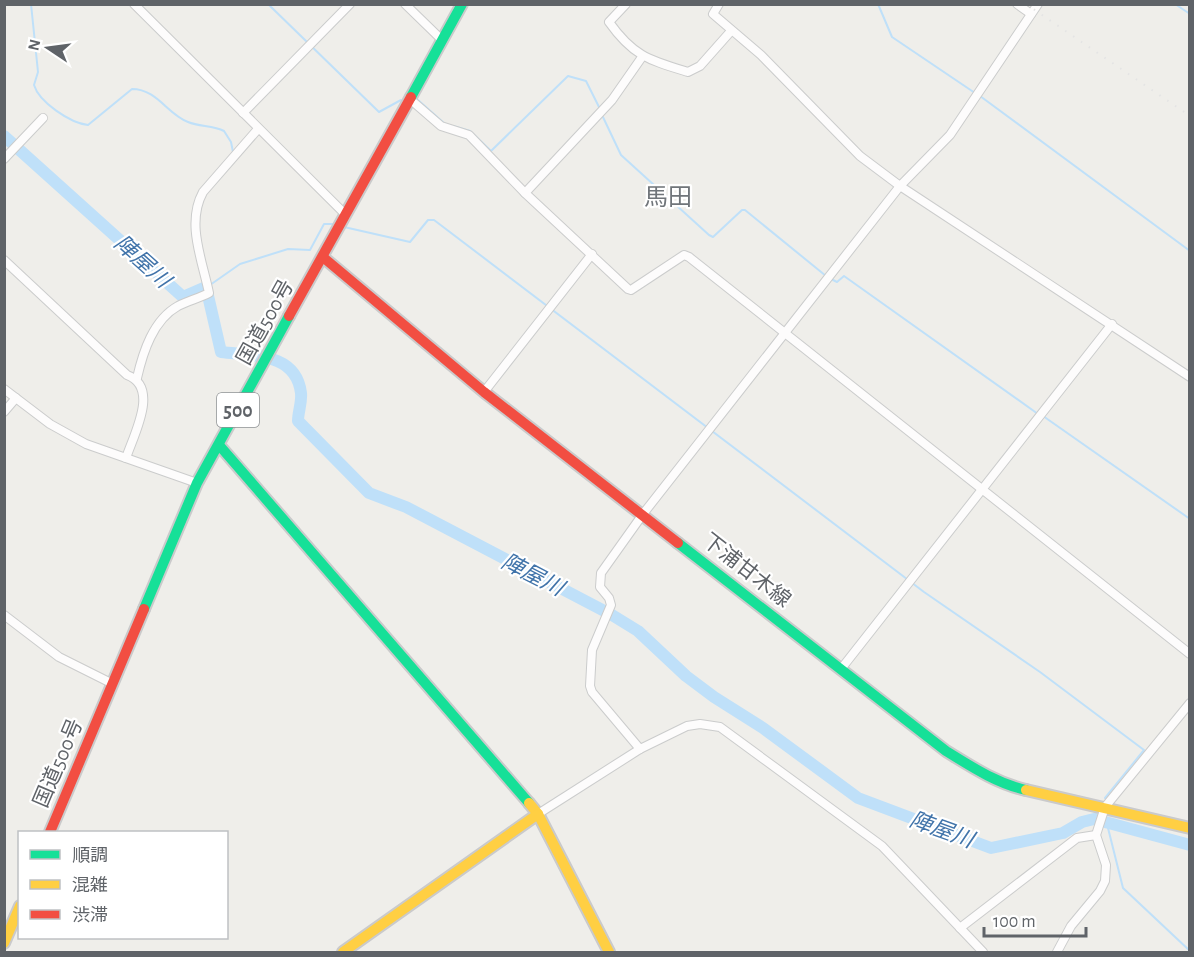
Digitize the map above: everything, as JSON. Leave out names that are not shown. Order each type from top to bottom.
[{"type":"main road","name":"国道500号","points":[[50,831],[197,483],[324,258],[462,4]]},
{"type":"main road","name":"下浦甘木線","points":[[324,258],[484,392],[946,751],[981,773],[1009,786],[1190,828]]},
{"type":"main road","points":[[219,445],[538,814],[609,952]]},
{"type":"main road","points":[[343,952],[538,814]]},
{"type":"main road","points":[[4,942],[18,910]]},
{"type":"street","points":[[134,4],[346,216]]},
{"type":"street","points":[[243,113],[350,4]]},
{"type":"street","points":[[405,4],[443,41]]},
{"type":"street","points":[[626,4],[609,22],[622,40],[642,57],[692,72],[731,32]]},
{"type":"street","points":[[719,4],[713,14],[731,32],[761,55],[860,156],[900,186],[1190,377]]},
{"type":"street","points":[[1017,4],[1031,14]]},
{"type":"street","points":[[640,749],[592,692],[590,686],[592,650],[611,605],[609,598],[600,587],[599,577],[643,514],[900,186],[950,135],[1038,4]]},
{"type":"street","points":[[525,193],[612,100],[642,57]]},
{"type":"street","points":[[411,100],[441,126],[469,135],[525,193],[631,290],[684,255],[689,257],[1190,654]]},
{"type":"street","points":[[4,159],[43,118]]},
{"type":"street","points":[[137,378],[143,356],[164,316],[178,306],[208,293],[196,236],[197,203],[203,192],[258,129]]},
{"type":"street","points":[[484,392],[592,254]]},
{"type":"street","points":[[4,260],[127,375],[137,378],[141,384],[144,400],[126,458]]},
{"type":"street","points":[[841,669],[1112,324]]},
{"type":"street","points":[[4,389],[67,435],[197,483]]},
{"type":"street","points":[[4,412],[16,398]]},
{"type":"street","points":[[4,615],[59,657],[113,684]]},
{"type":"street","points":[[1057,952],[1071,926],[1105,880],[1106,865],[1098,831],[1104,809],[1190,703]]},
{"type":"street","points":[[538,814],[640,749],[687,726],[708,724],[720,727],[864,831],[899,862],[983,952]]},
{"type":"street","points":[[960,928],[1077,838],[1098,831]]},
{"type":"waterway","points":[[31,4],[38,72],[34,85],[42,98],[56,111],[88,125],[132,89],[141,90],[155,97],[188,122],[224,131],[231,142],[233,152]]},
{"type":"waterway","points":[[268,4],[379,112],[401,100]]},
{"type":"waterway","points":[[878,4],[892,37],[975,93]]},
{"type":"waterway","points":[[1175,4],[1190,14]]},
{"type":"waterway","points":[[453,126],[470,131],[491,151],[568,76],[586,81],[600,109]]},
{"type":"waterway","points":[[980,96],[1190,251]]},
{"type":"waterway","points":[[418,100],[445,124]]},
{"type":"waterway","points":[[602,115],[621,155],[709,235],[713,237],[742,210],[745,210],[826,276]]},
{"type":"waterway","name":"陣屋川","points":[[4,136],[183,297],[206,287],[221,352],[271,359],[291,370],[301,393],[298,421],[369,493],[406,507],[612,615],[638,631],[686,676],[763,728],[858,798],[991,848],[1063,833],[1082,822],[1094,819],[1190,845]]},
{"type":"waterway","points":[[344,227],[410,242],[428,220],[434,220],[924,592],[1040,672],[1144,750],[1105,798]]},
{"type":"waterway","points":[[210,285],[240,264],[288,249],[310,250],[324,224],[333,224]]},
{"type":"waterway","points":[[831,279],[837,282],[844,276],[1038,414]]},
{"type":"waterway","points":[[1043,416],[1190,519]]},
{"type":"waterway","name":"陣屋川","points":[[1094,819],[1096,813]]},
{"type":"waterway","points":[[1107,824],[1123,888],[1190,951]]},
{"type":"railway","points":[[1026,4],[1190,116]]},
{"type":"traffic: fast","points":[[411,97],[462,4]]},
{"type":"traffic: fast","points":[[144,609],[197,483],[289,316]]},
{"type":"traffic: fast","points":[[219,445],[529,803]]},
{"type":"traffic: fast","points":[[678,543],[946,751],[994,779],[1026,790]]},
{"type":"traffic: slow","points":[[1026,790],[1190,828]]},
{"type":"traffic: slow","points":[[529,803],[538,814],[609,952]]},
{"type":"traffic: slow","points":[[343,952],[538,814]]},
{"type":"traffic: slow","points":[[4,943],[18,911]]},
{"type":"traffic: jam","points":[[289,316],[411,97]]},
{"type":"traffic: jam","points":[[324,258],[484,392],[678,543]]},
{"type":"traffic: jam","points":[[50,831],[144,609]]},
{"type":"district","name":"馬田","points":[[668,197]]}]
